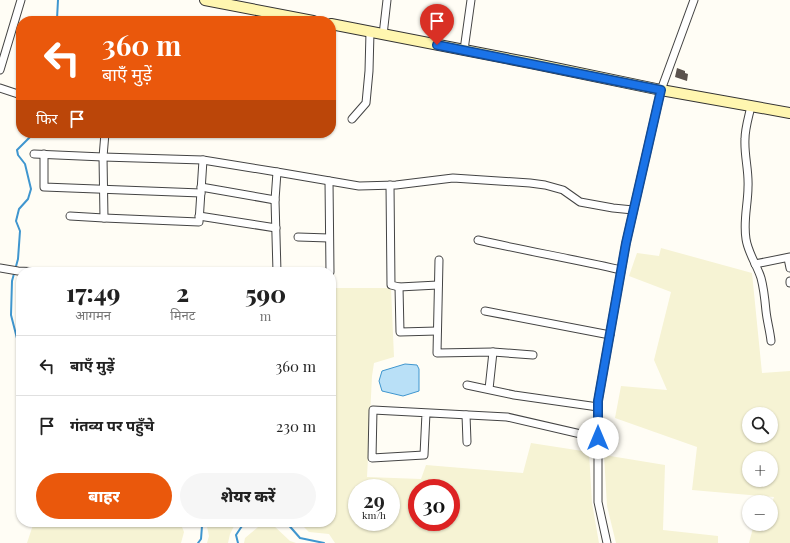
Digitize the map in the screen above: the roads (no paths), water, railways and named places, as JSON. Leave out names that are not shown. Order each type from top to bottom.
[{"type":"main road","points":[[205,0],[287,16]]},
{"type":"main road","points":[[336,25],[661,90],[790,113]]},
{"type":"street","points":[[16,16],[21,0]]},
{"type":"street","points":[[383,34],[387,0]]},
{"type":"street","points":[[464,50],[471,0]]},
{"type":"street","points":[[607,543],[598,502],[598,401],[626,243],[661,90],[692,1]]},
{"type":"street","points":[[0,70],[16,16]]},
{"type":"street","points":[[352,119],[366,103],[370,32]]},
{"type":"street","points":[[0,88],[16,93]]},
{"type":"street","points":[[751,106],[745,139],[748,177],[745,211],[746,240],[761,279],[772,341]]},
{"type":"street","points":[[104,218],[103,157],[105,138]]},
{"type":"street","points":[[34,154],[203,160],[359,186],[390,185],[453,178],[530,183],[563,190],[580,202],[633,210]]},
{"type":"street","points":[[44,154],[44,188],[201,190],[275,200]]},
{"type":"street","points":[[70,216],[200,222],[199,216],[203,160]]},
{"type":"street","points":[[277,172],[275,200],[277,267]]},
{"type":"street","points":[[329,181],[330,267]]},
{"type":"street","points":[[390,185],[391,285],[399,287],[438,285]]},
{"type":"street","points":[[199,216],[276,228]]},
{"type":"street","points":[[298,237],[329,238]]},
{"type":"street","points":[[478,240],[621,270]]},
{"type":"street","points":[[756,264],[789,258],[790,268]]},
{"type":"street","points":[[439,260],[437,353],[493,352],[533,355]]},
{"type":"street","points":[[0,268],[16,271]]},
{"type":"street","points":[[399,287],[400,332],[437,331]]},
{"type":"street","points":[[485,311],[610,335]]},
{"type":"street","points":[[489,390],[493,352]]},
{"type":"street","points":[[467,386],[598,407]]},
{"type":"street","points":[[426,413],[424,455],[372,458],[373,410],[507,417],[598,438]]},
{"type":"street","points":[[466,415],[467,442]]},
{"type":"water","points":[[405,364],[417,365],[419,369],[419,391],[403,396],[382,391],[379,381],[382,371]]},
{"type":"waterway","points":[[57,16],[58,0]]},
{"type":"waterway","points":[[16,334],[11,315],[12,281],[18,259],[20,231],[16,221],[19,209],[28,199],[31,189],[25,164],[18,155],[17,150],[29,138]]},
{"type":"waterway","points":[[198,543],[201,539],[202,527]]},
{"type":"waterway","points":[[238,543],[236,535],[241,527]]},
{"type":"waterway","points":[[290,527],[300,538],[324,543]]}]
